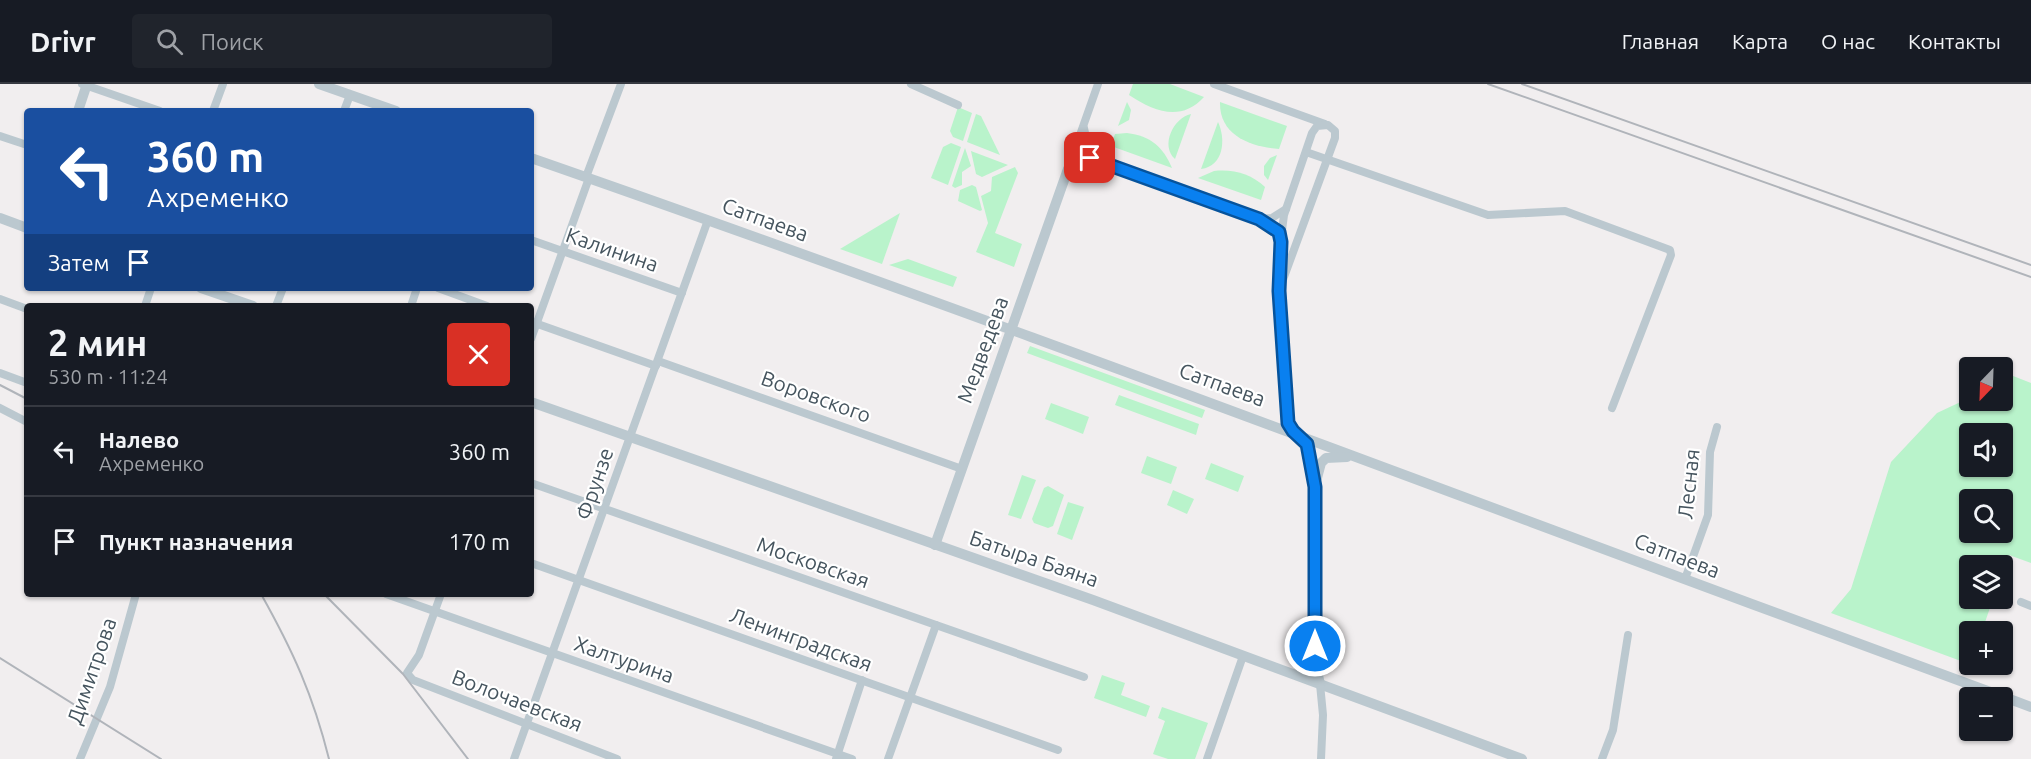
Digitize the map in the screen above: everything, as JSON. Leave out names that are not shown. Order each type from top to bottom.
[{"type":"street","points":[[79,108],[86,84],[152,108]]},
{"type":"street","points":[[214,108],[223,84]]},
{"type":"street","points":[[319,84],[387,108]]},
{"type":"street","points":[[534,323],[563,251],[621,84]]},
{"type":"street","points":[[911,84],[958,105]]},
{"type":"street","points":[[1068,169],[1098,84]]},
{"type":"street","points":[[1214,84],[1328,126],[1336,136],[1279,291]]},
{"type":"street","points":[[345,108],[350,95]]},
{"type":"street","points":[[1084,123],[1088,146],[1102,160]]},
{"type":"street","points":[[1299,676],[1312,676],[1315,662],[1315,487],[1306,442],[1293,431],[1288,423],[1279,291],[1281,239],[1286,208],[1306,152],[1316,128],[1328,126]]},
{"type":"street","points":[[0,136],[24,144]]},
{"type":"street","points":[[1306,152],[1488,215],[1565,211],[1670,250],[1671,255],[1612,408]]},
{"type":"street","points":[[1068,169],[1083,158],[1102,160],[1259,219],[1271,225],[1281,239]]},
{"type":"street","name":"Сатпаева","points":[[534,159],[881,281],[1293,431],[1364,460],[2031,707]]},
{"type":"street","name":"Медведева","points":[[935,545],[1068,169]]},
{"type":"street","points":[[1259,219],[1272,218],[1286,208]]},
{"type":"street","points":[[0,218],[24,227]]},
{"type":"street","name":"Фрунзе","points":[[514,759],[606,509],[708,220]]},
{"type":"street","name":"Калинина","points":[[534,241],[682,293]]},
{"type":"street","points":[[210,291],[244,303]]},
{"type":"street","points":[[446,291],[479,303]]},
{"type":"street","points":[[0,299],[24,308]]},
{"type":"street","name":"Воровского","points":[[534,323],[657,363],[962,469]]},
{"type":"street","points":[[0,373],[24,382]]},
{"type":"street","name":"Батыра Баяна","points":[[534,403],[1299,676],[1522,759]]},
{"type":"street","points":[[0,408],[24,420]]},
{"type":"street","name":"Лесная","points":[[1685,579],[1708,515],[1710,452],[1717,427]]},
{"type":"street","points":[[1312,463],[1316,447],[1330,446]]},
{"type":"street","points":[[1315,487],[1320,466],[1326,458],[1338,456],[1364,460]]},
{"type":"street","name":"Московская","points":[[534,484],[1084,677]]},
{"type":"street","name":"Ленинградская","points":[[534,564],[1058,750]]},
{"type":"street","name":"Димитрова","points":[[80,759],[110,687],[135,597]]},
{"type":"street","name":"Халтурина","points":[[394,597],[837,757],[852,759]]},
{"type":"street","points":[[435,612],[440,597]]},
{"type":"street","points":[[2021,602],[2031,606]]},
{"type":"street","name":"Волочаевская","points":[[435,612],[419,655],[407,673],[417,683],[617,759]]},
{"type":"street","points":[[888,759],[936,625]]},
{"type":"street","points":[[1602,759],[1613,730],[1628,635]]},
{"type":"street","points":[[1207,759],[1243,656]]},
{"type":"street","points":[[1315,662],[1323,716],[1321,759]]},
{"type":"street","points":[[837,757],[862,680]]},
{"type":"green space","points":[[1133,84],[1170,84],[1204,97],[1186,110],[1168,112],[1148,106],[1129,95]]},
{"type":"green space","points":[[1127,102],[1131,110],[1129,120],[1118,126]]},
{"type":"green space","points":[[1220,102],[1287,126],[1279,149],[1257,145],[1238,137],[1225,123]]},
{"type":"green space","points":[[958,107],[972,113],[963,141],[953,137],[950,131]]},
{"type":"green space","points":[[976,114],[981,116],[1000,155],[967,142]]},
{"type":"green space","points":[[1191,114],[1175,159],[1169,147],[1171,133],[1179,121]]},
{"type":"green space","points":[[1218,122],[1222,136],[1219,157],[1209,167],[1201,169]]},
{"type":"green space","points":[[1127,133],[1143,137],[1155,144],[1165,154],[1172,168],[1111,146],[1115,134]]},
{"type":"green space","points":[[951,143],[961,147],[948,185],[931,178],[943,147]]},
{"type":"green space","points":[[965,148],[971,166],[962,172],[962,185],[955,188],[952,186]]},
{"type":"green space","points":[[971,151],[1008,165],[982,177],[976,174]]},
{"type":"green space","points":[[1277,155],[1268,180],[1264,175],[1264,166],[1270,158]]},
{"type":"green space","points":[[1015,167],[1018,173],[995,233],[1022,244],[1014,267],[976,252],[988,223],[981,196],[991,191],[992,177]]},
{"type":"green space","points":[[1214,171],[1235,172],[1254,179],[1265,187],[1261,200],[1198,178]]},
{"type":"green space","points":[[972,185],[976,187],[982,210],[980,211],[958,201],[960,190]]},
{"type":"green space","points":[[900,213],[882,264],[840,249]]},
{"type":"green space","points":[[908,259],[957,277],[953,287],[889,265]]},
{"type":"green space","points":[[1030,346],[1205,410],[1202,418],[1027,353]]},
{"type":"green space","points":[[2013,376],[2031,383],[2031,563],[2013,555],[1959,555],[1959,609],[1990,609],[1985,621],[1959,621],[1959,660],[1831,613],[1851,589],[1891,462],[1937,413],[1959,403],[1959,411],[2013,411]]},
{"type":"green space","points":[[1119,395],[1199,424],[1196,435],[1115,405]]},
{"type":"green space","points":[[1051,403],[1089,417],[1083,434],[1045,419]]},
{"type":"green space","points":[[1147,456],[1177,467],[1171,484],[1141,473]]},
{"type":"green space","points":[[1211,463],[1244,476],[1238,492],[1205,479]]},
{"type":"green space","points":[[1022,475],[1036,480],[1021,519],[1008,515]]},
{"type":"green space","points":[[1048,486],[1064,495],[1053,526],[1048,528],[1034,523],[1032,519],[1044,488]]},
{"type":"green space","points":[[1173,490],[1194,499],[1187,514],[1167,505]]},
{"type":"green space","points":[[1068,502],[1084,507],[1072,540],[1057,534]]},
{"type":"green space","points":[[1102,675],[1125,683],[1121,695],[1150,706],[1146,717],[1094,698]]},
{"type":"green space","points":[[1162,707],[1208,723],[1195,759],[1168,759],[1153,754],[1165,721],[1158,718]]},
{"type":"railway","points":[[1488,84],[2031,277]]},
{"type":"railway","points":[[1522,84],[2031,265]]},
{"type":"railway","points":[[0,385],[24,397]]},
{"type":"railway","points":[[263,597],[301,674],[329,759]]},
{"type":"railway","points":[[327,597],[403,674],[468,759]]},
{"type":"railway","points":[[0,658],[161,759]]},
{"type":"route","points":[[1090,158],[1102,160],[1259,219],[1279,232],[1281,242],[1278,264],[1279,291],[1288,423],[1290,428],[1307,444],[1315,487],[1315,646]]}]
